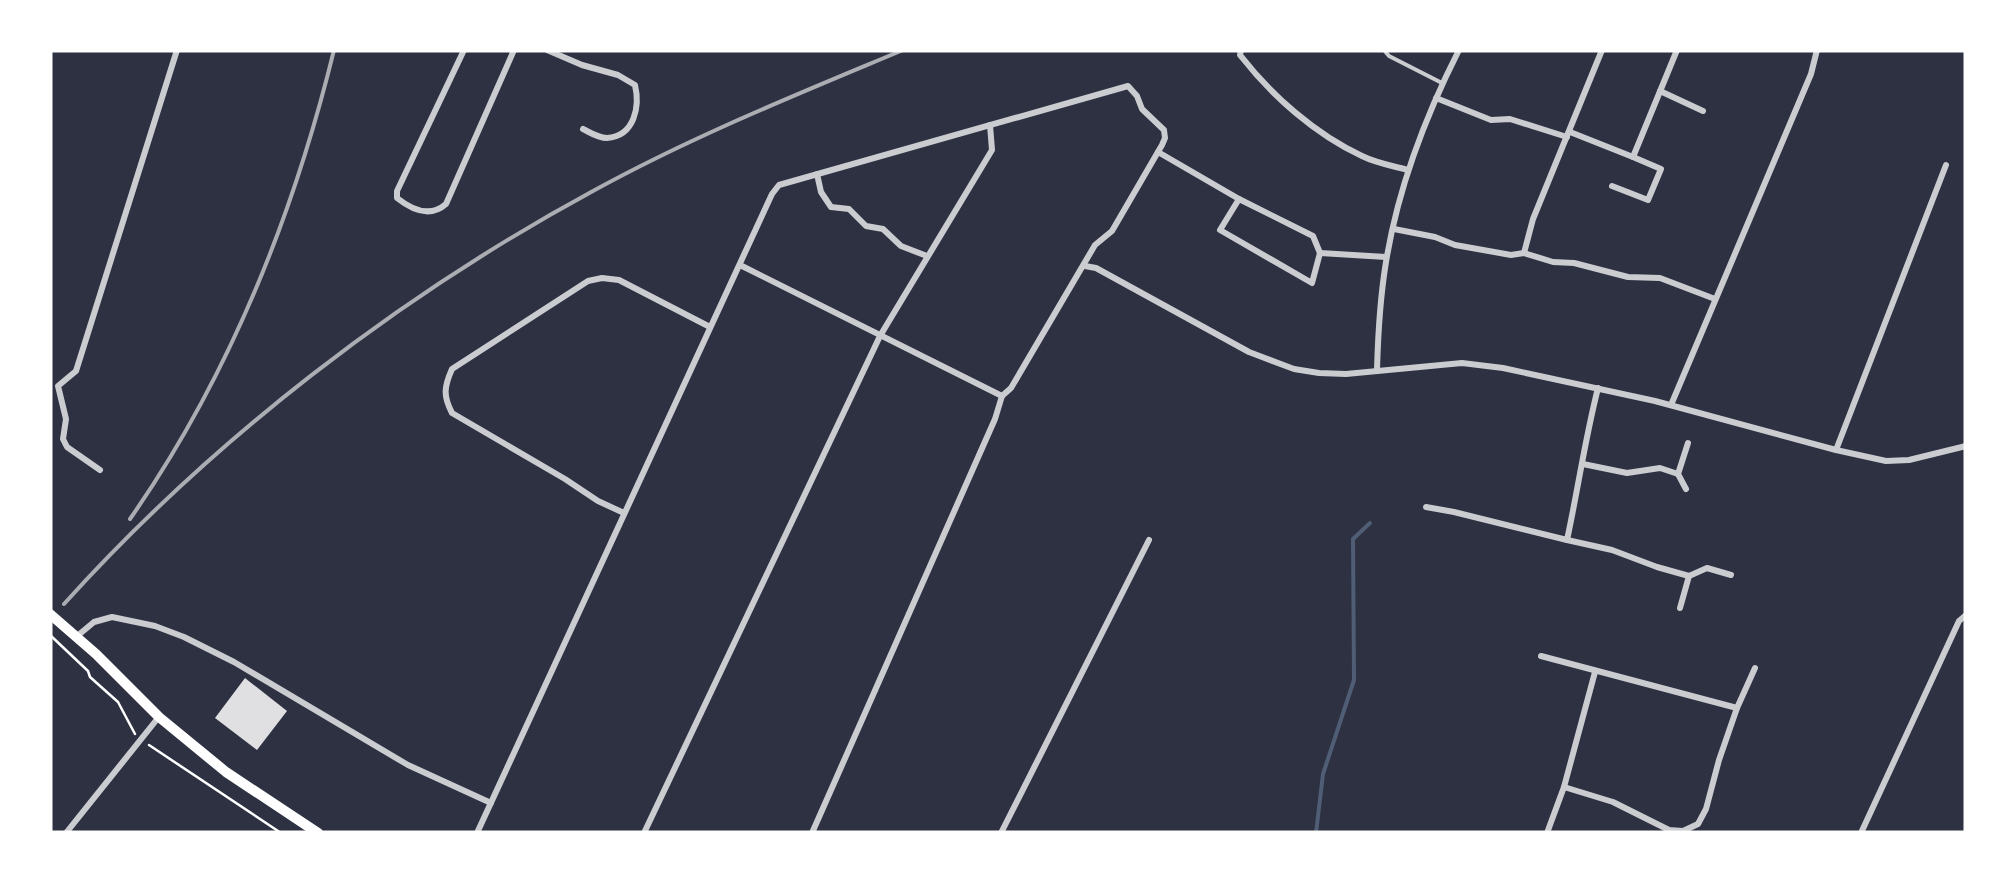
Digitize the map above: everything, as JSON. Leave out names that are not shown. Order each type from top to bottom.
[{"type":"main road","points":[[50,614],[159,717],[226,772],[318,833]]},
{"type":"street","points":[[58,386],[76,371],[176,50]]},
{"type":"street","points":[[464,50],[397,191],[397,198],[403,203],[423,212],[438,211],[446,204],[514,50]]},
{"type":"street","points":[[547,50],[634,84],[638,106],[623,130],[604,138],[583,129]]},
{"type":"street","points":[[1376,370],[1386,257],[1408,170],[1459,50]]},
{"type":"street","points":[[1524,253],[1533,219],[1602,50]]},
{"type":"street","points":[[1633,157],[1678,50]]},
{"type":"street","points":[[1671,405],[1812,74],[1817,50]]},
{"type":"street","points":[[1240,52],[1292,110],[1327,136],[1364,157],[1408,170]]},
{"type":"street","points":[[477,833],[775,189],[785,182],[1128,86],[1142,109],[1164,130],[1165,138],[1112,230],[1095,245],[1011,388],[1002,396],[812,833]]},
{"type":"street","points":[[1660,91],[1703,111]]},
{"type":"street","points":[[1436,98],[1491,120],[1510,118],[1568,134],[1661,169],[1648,200],[1612,186]]},
{"type":"street","points":[[644,833],[880,336],[992,150],[990,125]]},
{"type":"street","points":[[1158,152],[1313,236],[1320,254],[1312,283],[1220,230],[1239,199]]},
{"type":"street","points":[[1836,450],[1946,164]]},
{"type":"street","points":[[820,173],[821,192],[831,207],[849,209],[866,226],[883,228],[902,246],[927,256]]},
{"type":"street","points":[[1394,228],[1454,245],[1511,255],[1524,253],[1628,276],[1660,278],[1715,299]]},
{"type":"street","points":[[1320,254],[1386,257]]},
{"type":"street","points":[[740,266],[1002,396]]},
{"type":"street","points":[[1085,266],[1096,268],[1249,352],[1319,373],[1462,363],[1598,388],[1886,460],[1909,460],[1966,446]]},
{"type":"street","points":[[624,513],[598,502],[565,478],[452,413],[445,400],[445,385],[452,370],[588,281],[619,280],[710,327]]},
{"type":"street","points":[[50,377],[65,406],[63,439],[67,447],[100,470]]},
{"type":"street","points":[[1567,540],[1598,388]]},
{"type":"street","points":[[1678,474],[1688,442]]},
{"type":"street","points":[[1583,464],[1627,473],[1660,468],[1678,474],[1686,488]]},
{"type":"street","points":[[1426,508],[1612,550],[1689,576],[1707,568],[1732,575]]},
{"type":"street","points":[[1001,833],[1149,540]]},
{"type":"street","points":[[1680,608],[1689,576]]},
{"type":"street","points":[[1861,833],[1959,621],[1966,615]]},
{"type":"street","points":[[76,637],[94,622],[112,617],[155,626],[234,662],[408,765],[491,803]]},
{"type":"street","points":[[1540,656],[1737,708]]},
{"type":"street","points":[[1564,787],[1613,802],[1669,830],[1684,832],[1698,824],[1737,708],[1755,668]]},
{"type":"street","points":[[1547,833],[1564,787],[1595,672]]},
{"type":"street","points":[[66,833],[159,717]]},
{"type":"lane","points":[[1384,50],[1442,83]]},
{"type":"path","points":[[50,635],[118,702],[136,736]]},
{"type":"path","points":[[146,743],[281,833]]},
{"type":"building","points":[[245,678],[287,711],[257,750],[215,718]]},
{"type":"waterway","points":[[1316,833],[1323,774],[1354,680],[1353,539],[1370,523]]},
{"type":"railway","points":[[130,519],[198,409],[254,294],[299,174],[334,50]]},
{"type":"railway","points":[[64,604],[121,543],[245,429],[311,375],[449,277],[631,171],[746,116],[903,50]]}]
